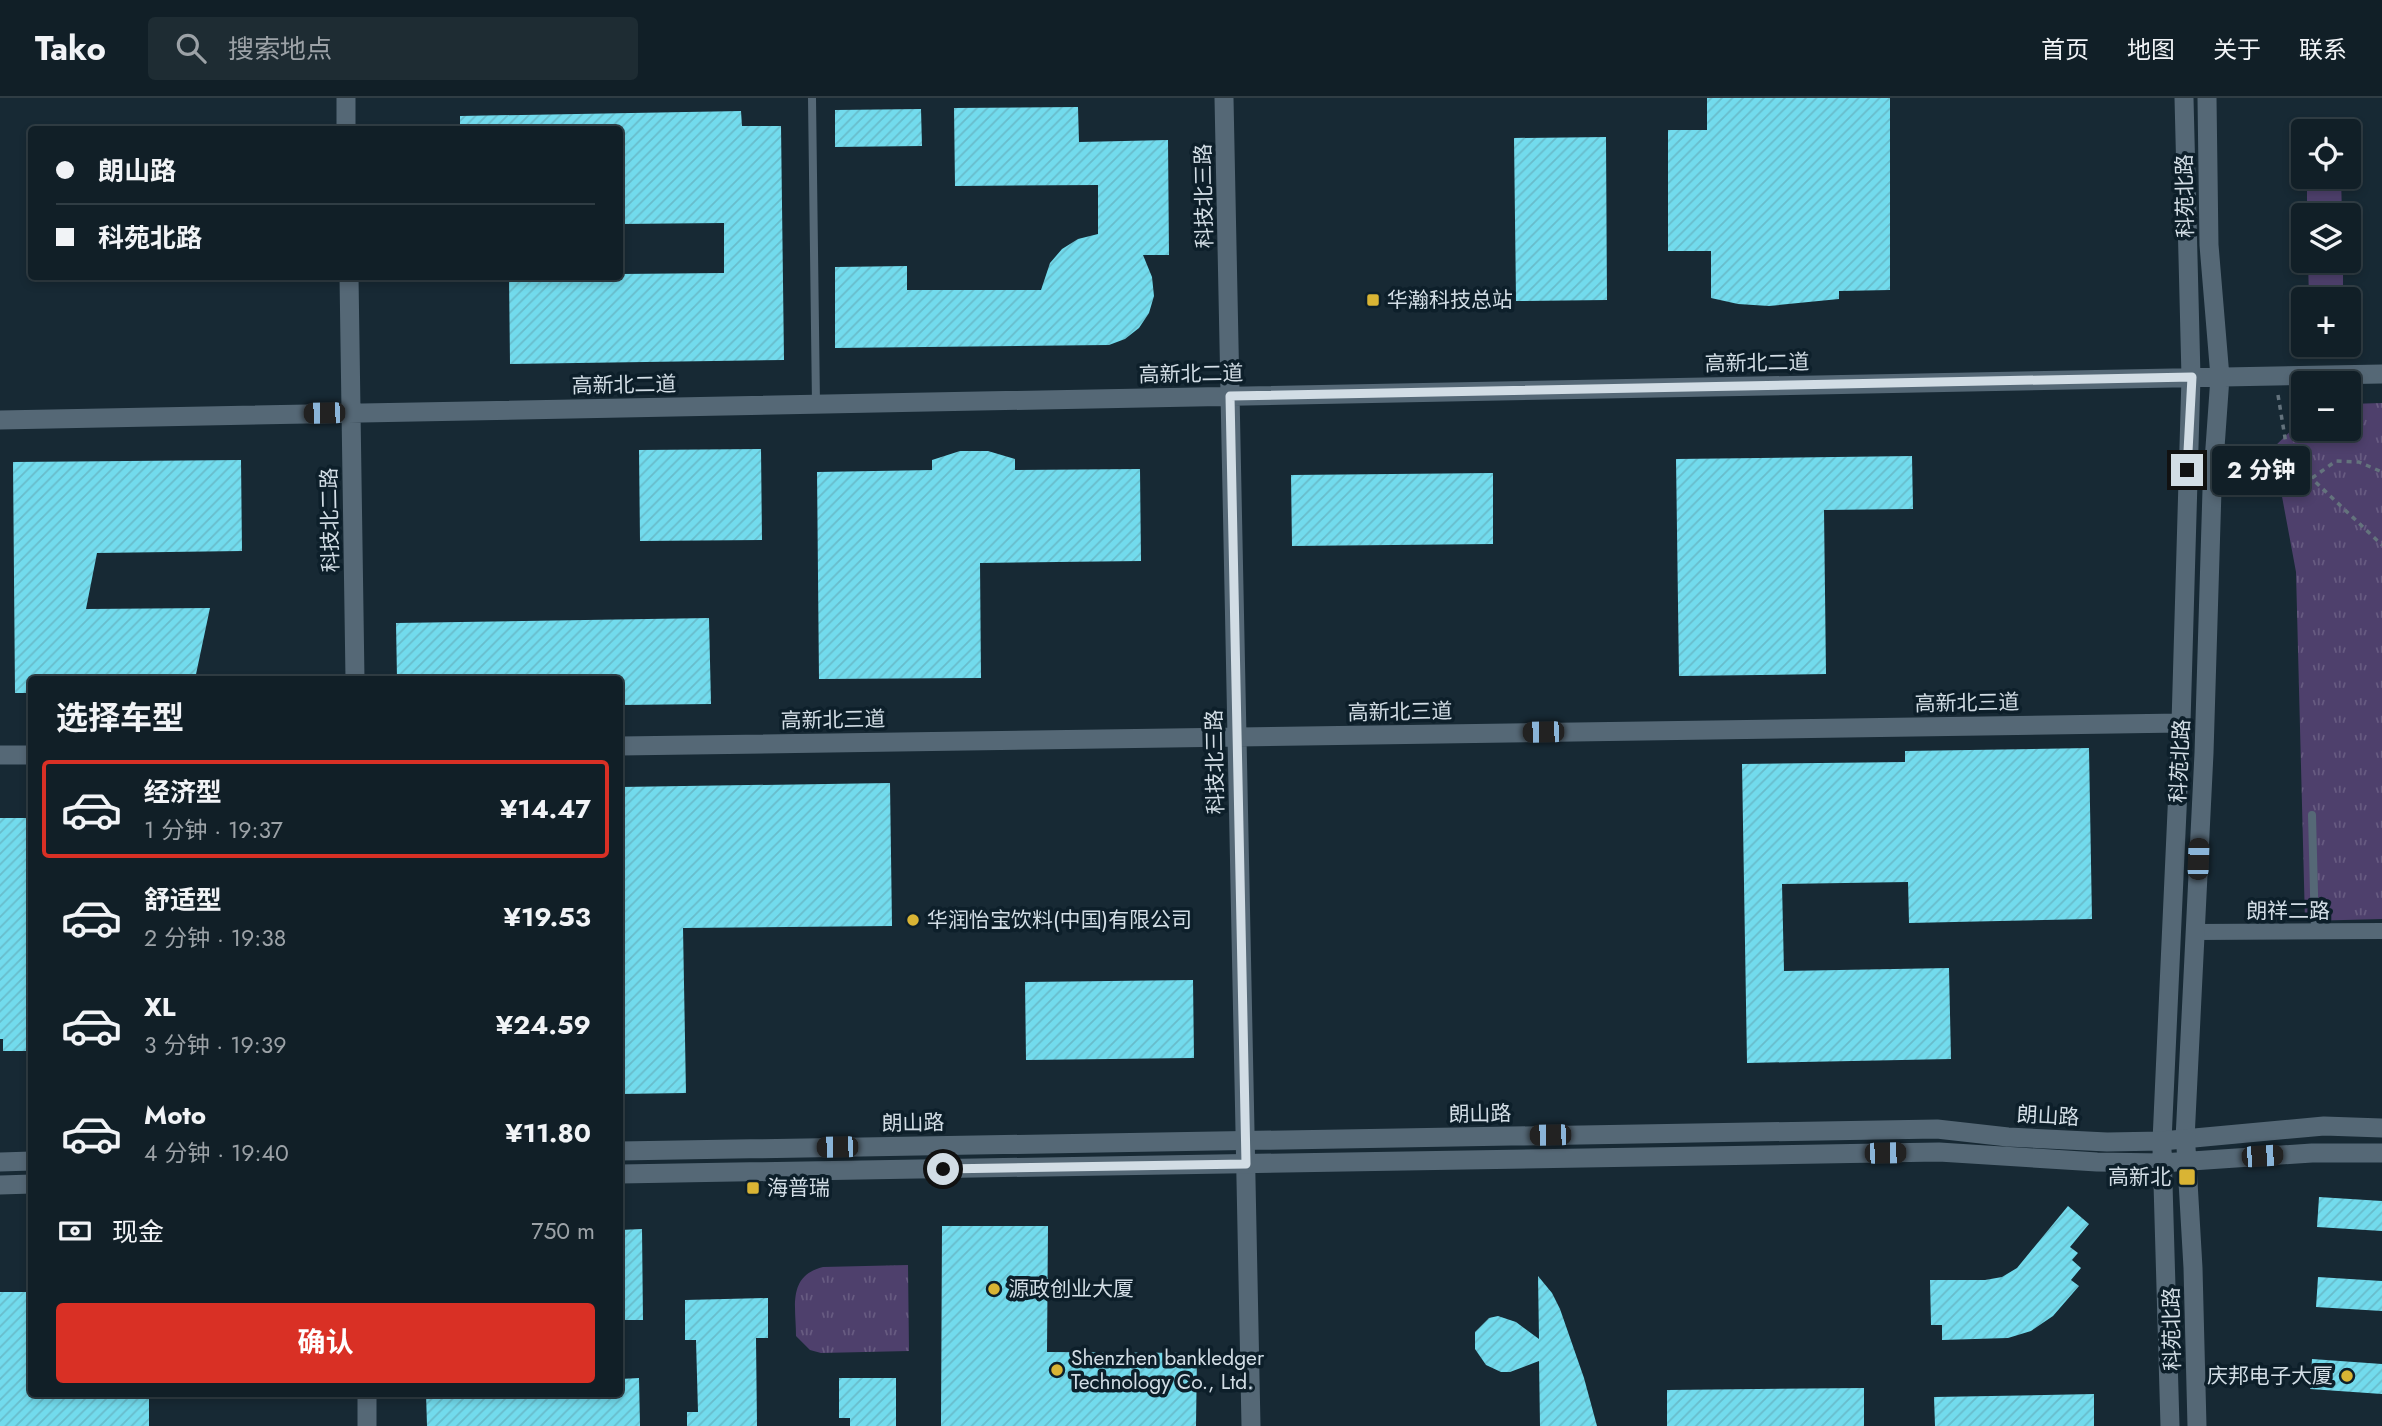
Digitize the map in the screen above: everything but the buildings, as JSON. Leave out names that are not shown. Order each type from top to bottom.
[{"type":"street","points":[[345,98],[346,126]]},
{"type":"street","name":"科技北三路","points":[[1224,98],[1251,1426]]},
{"type":"street","name":"科苑北路","points":[[2170,1426],[2162,1141],[2181,723],[2192,377],[2184,98]]},
{"type":"street","name":"科苑北路","points":[[2197,1426],[2193,1268],[2185,1139],[2212,490],[2220,377],[2209,245],[2207,98]]},
{"type":"street","name":"科技北二路","points":[[349,280],[355,676]]},
{"type":"street","name":"高新北二道","points":[[0,420],[2382,373]]},
{"type":"street","name":"高新北三道","points":[[623,746],[2181,723]]},
{"type":"street","points":[[0,755],[28,755]]},
{"type":"street","name":"朗祥二路","points":[[2195,932],[2382,931]]},
{"type":"street","name":"朗山路","points":[[623,1151],[1937,1129],[2008,1137],[2107,1142],[2162,1141],[2324,1126],[2382,1128]]},
{"type":"street","name":"朗山路","points":[[623,1174],[1939,1152],[2097,1162],[2162,1163],[2312,1153],[2382,1153]]},
{"type":"street","points":[[0,1162],[28,1161]]},
{"type":"street","points":[[0,1185],[28,1184]]},
{"type":"street","points":[[366,1397],[367,1426]]},
{"type":"lane","points":[[812,98],[816,404]]},
{"type":"lane","points":[[2312,815],[2315,932]]},
{"type":"path","points":[[2275,376],[2288,456],[2382,545]]},
{"type":"path","points":[[2312,478],[2336,461],[2359,462],[2382,472]]},
{"type":"green space","points":[[2307,189],[2341,189],[2342,203],[2307,203]]},
{"type":"green space","points":[[2308,273],[2343,273],[2343,287],[2309,287]]},
{"type":"green space","points":[[2382,403],[2382,919],[2305,921],[2296,572],[2273,448],[2291,431],[2291,441],[2361,441],[2361,404]]},
{"type":"green space","points":[[908,1265],[909,1351],[821,1353],[810,1350],[796,1336],[796,1294],[799,1285],[812,1271],[823,1267]]},
{"type":"place","name":"华瀚科技总站","points":[[1373,300]]},
{"type":"place","name":"华润怡宝饮料(中国)有限公司","points":[[913,920]]},
{"type":"place","name":"高新北","points":[[2187,1177]]},
{"type":"place","name":"海普瑞","points":[[753,1188]]},
{"type":"place","name":"源政创业大厦","points":[[994,1289]]},
{"type":"place","name":"Shenzhen bankledger Technology Co., Ltd.","points":[[1057,1370]]},
{"type":"place","name":"庆邦电子大厦","points":[[2347,1376]]},
{"type":"route","points":[[943,1169],[1246,1164],[1230,396],[2192,377],[2187,470]]}]
